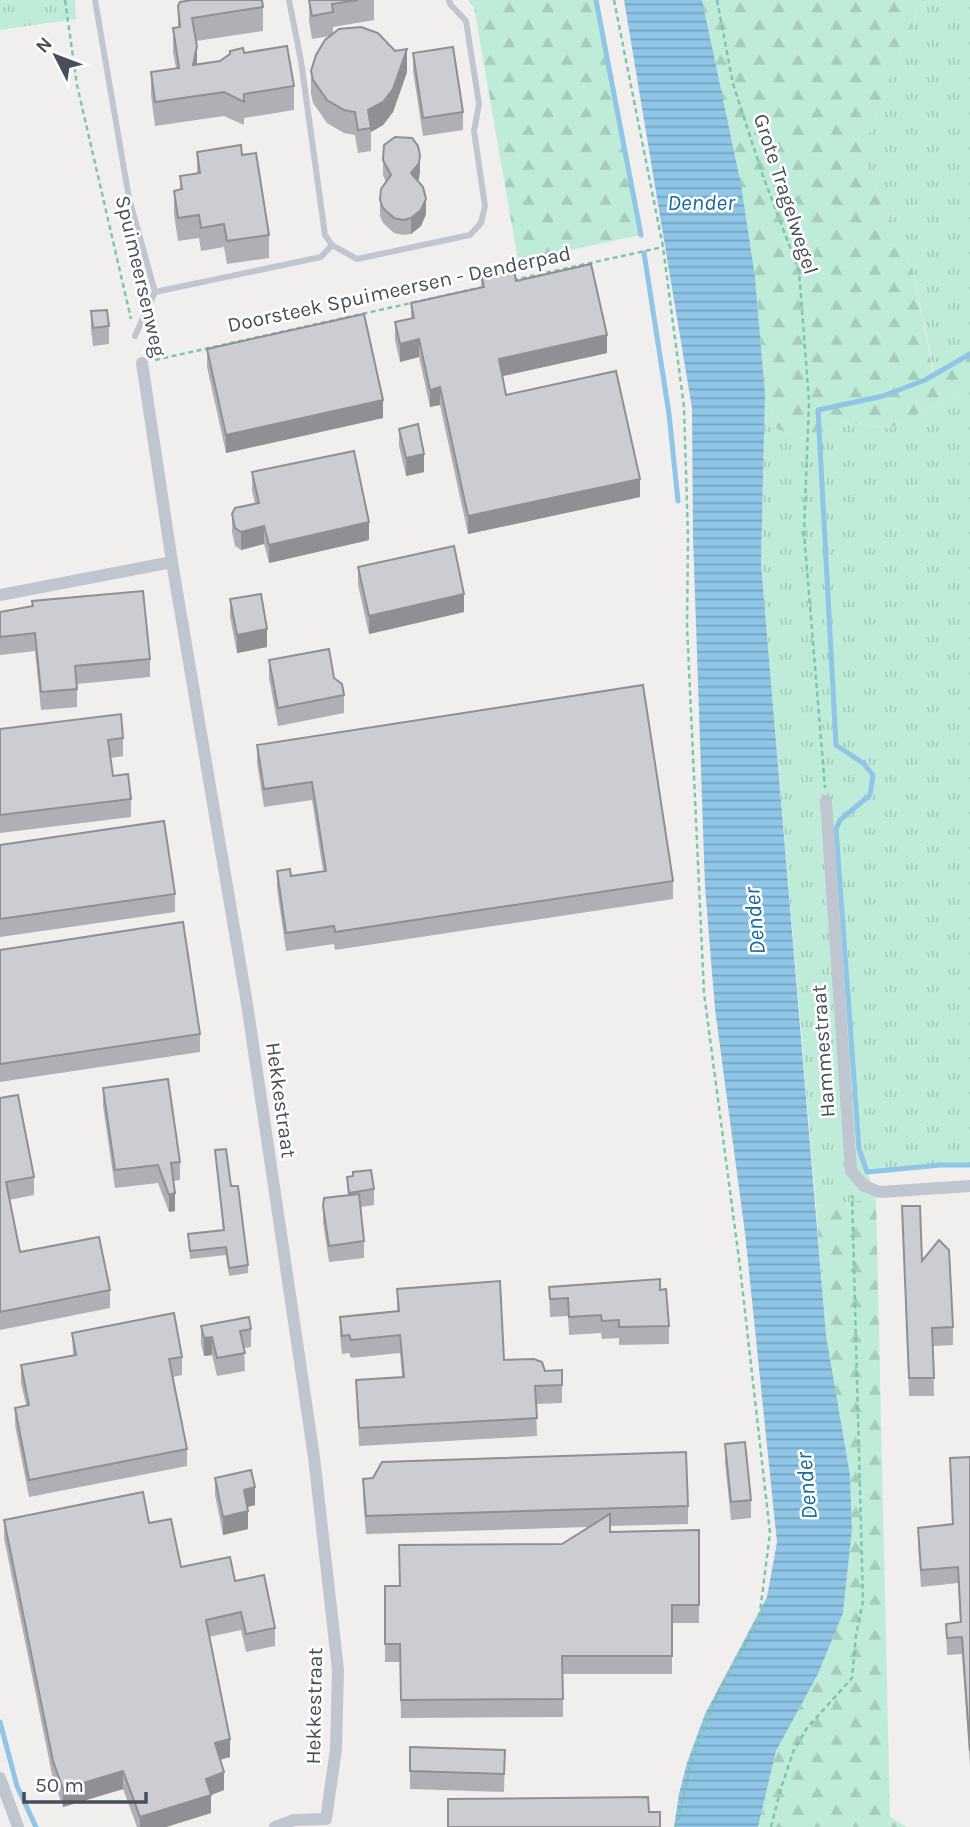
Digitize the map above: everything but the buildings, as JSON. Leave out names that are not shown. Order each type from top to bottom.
[{"type":"street","name":"Spuimeersenweg","points":[[142,363],[172,562]]},
{"type":"street","points":[[0,595],[172,562]]},
{"type":"street","name":"Hekkestraat","points":[[172,562],[247,1004],[314,1457],[338,1670],[336,1749],[326,1823],[294,1820],[275,1827]]},
{"type":"street","name":"Hammestraat","points":[[827,801],[851,1171]]},
{"type":"street","points":[[851,1171],[864,1186],[880,1192],[970,1186]]},
{"type":"street","points":[[0,1778],[18,1827]]},
{"type":"lane","points":[[95,0],[129,198],[155,292],[135,337]]},
{"type":"lane","points":[[289,0],[301,61],[326,235],[332,246],[357,259],[470,235],[481,223],[485,206],[474,131],[479,104],[466,21],[449,0]]},
{"type":"lane","points":[[155,292],[321,257],[332,246]]},
{"type":"path","name":"Spuimeersenweg","points":[[65,0],[77,85],[135,337]]},
{"type":"path","points":[[614,0],[663,247],[684,407],[688,537],[687,626],[704,993],[740,1267],[770,1533],[758,1620],[719,1690],[692,1760],[676,1827]]},
{"type":"path","name":"Grote Tragelwegel","points":[[717,0],[733,84],[763,176],[799,271],[808,401],[804,533],[827,801]]},
{"type":"path","name":"Doorsteek Spuimeersen - Denderpad","points":[[502,283],[663,247]]},
{"type":"path","name":"Doorsteek Spuimeersen - Denderpad","points":[[142,363],[489,286]]},
{"type":"path","points":[[771,1827],[793,1752],[807,1728],[852,1678],[856,1635],[863,1601],[851,1171]]},
{"type":"green space","points":[[0,0],[75,0],[76,19],[0,30]]},
{"type":"green space","points":[[468,0],[596,0],[641,235],[518,261],[474,7]]},
{"type":"green space","points":[[701,0],[921,0],[861,154],[912,267],[933,371],[970,356],[970,387],[890,428],[842,422],[811,441],[777,429],[765,394],[755,277]]},
{"type":"green space","points":[[921,0],[970,0],[970,356],[934,371],[912,267],[861,154]]},
{"type":"green space","points":[[970,387],[970,1165],[867,1172],[876,1199],[816,1206],[761,564],[765,394],[777,429],[811,441],[842,422],[890,428]]},
{"type":"green space","points":[[876,1199],[890,1817],[907,1827],[758,1827],[776,1751],[818,1674],[843,1613],[852,1529],[850,1475],[826,1335],[816,1206]]},
{"type":"water","name":"Dender","points":[[624,0],[702,0],[741,185],[755,277],[765,394],[761,564],[826,1335],[850,1475],[852,1529],[843,1613],[818,1674],[776,1751],[758,1827],[674,1827],[687,1763],[705,1714],[767,1597],[777,1542],[745,1233],[715,1009],[705,887],[693,537],[692,408]]},
{"type":"waterway","points":[[596,0],[641,235]]},
{"type":"waterway","points":[[644,253],[669,414],[678,501]]},
{"type":"waterway","points":[[970,354],[925,380],[883,396],[818,410],[836,745],[863,763],[873,775],[870,795],[840,820],[836,829],[859,1149],[867,1172],[970,1165]]},
{"type":"waterway","points":[[0,1722],[17,1786],[36,1827]]}]
